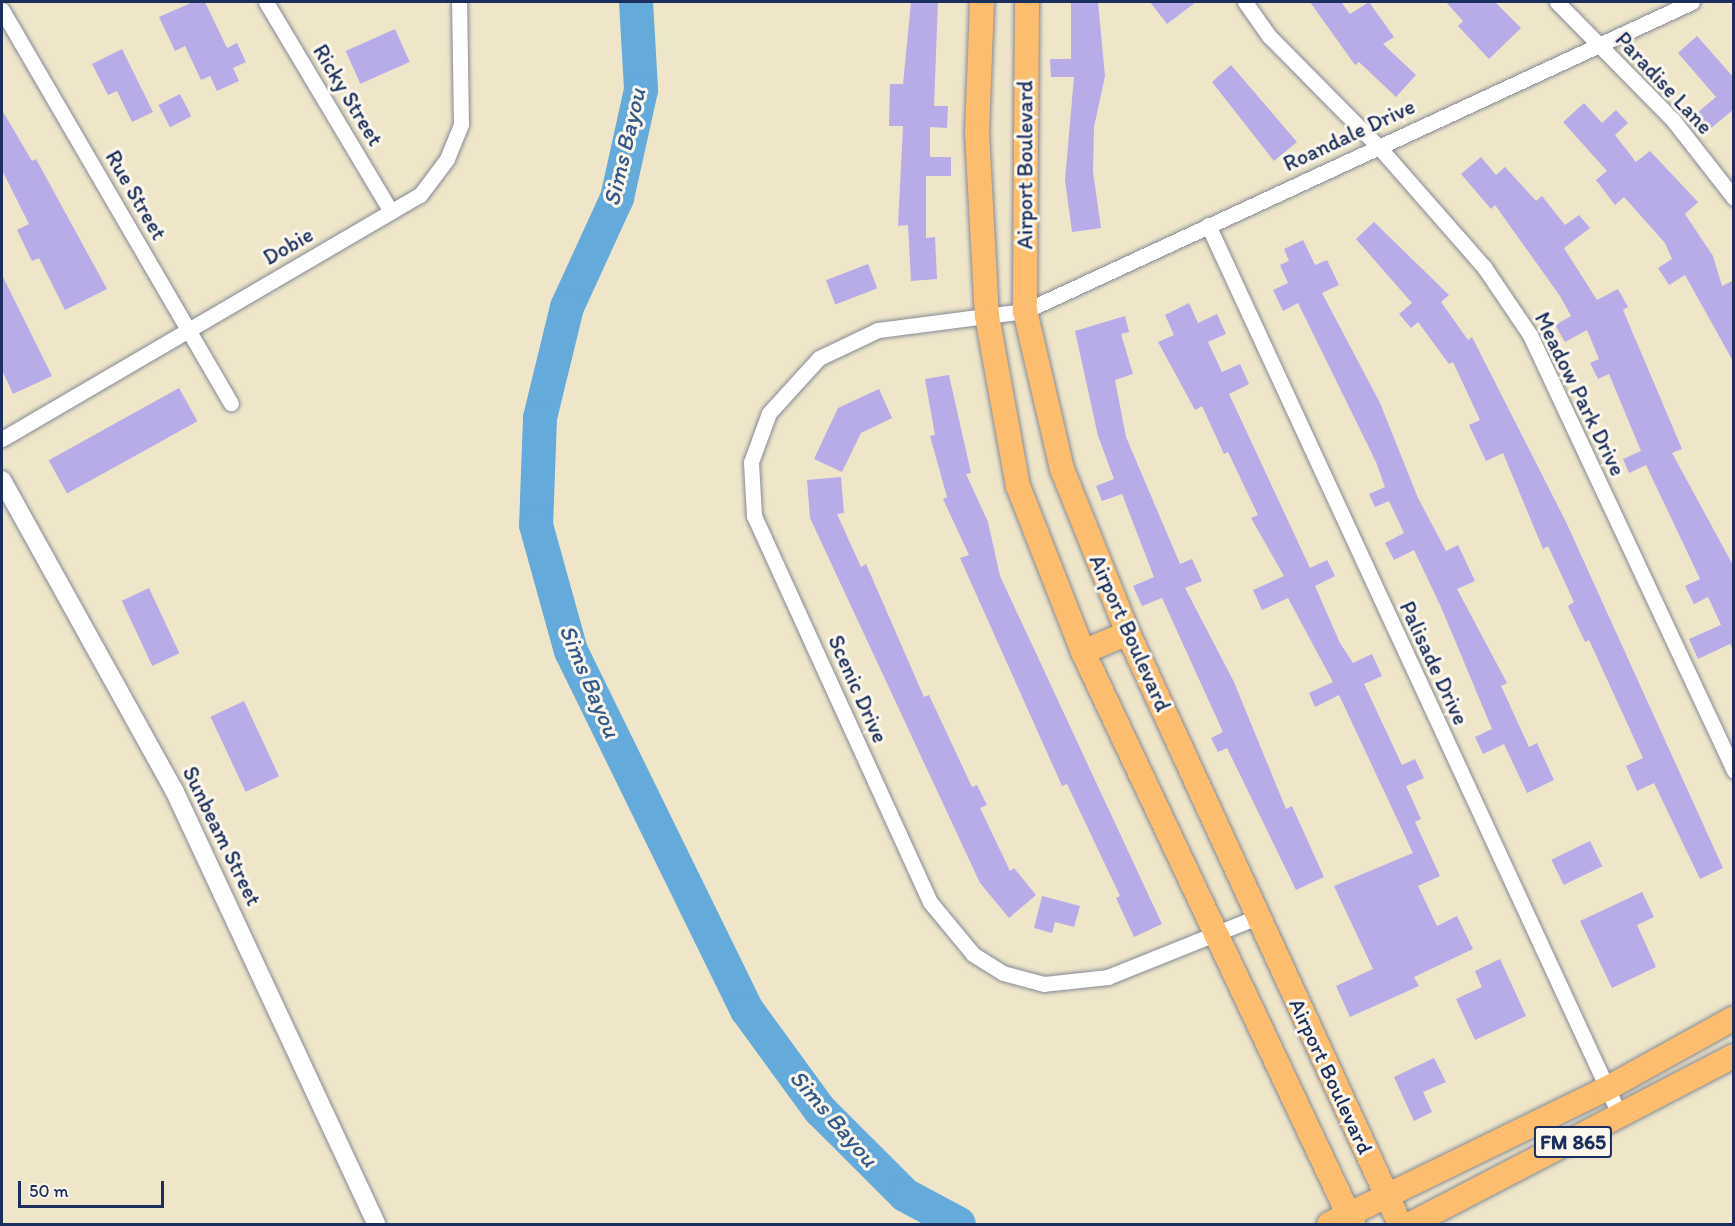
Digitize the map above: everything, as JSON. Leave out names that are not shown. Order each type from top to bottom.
[{"type":"main road","name":"Airport Boulevard","points":[[982,2],[977,133],[987,316],[1018,486],[1083,652],[1215,934],[1343,1221]]},
{"type":"main road","name":"Airport Boulevard","points":[[1027,2],[1024,311],[1062,469],[1128,633],[1400,1224]]},
{"type":"main road","points":[[1083,652],[1128,633]]},
{"type":"main road","name":"FM 865","points":[[1343,1221],[1386,1196],[1606,1089],[1734,1018]]},
{"type":"main road","name":"FM 865","points":[[1411,1224],[1621,1118],[1734,1056]]},
{"type":"street","name":"Ricky Street","points":[[266,2],[391,212]]},
{"type":"street","name":"Dobie","points":[[2,439],[420,195],[447,159],[461,124],[459,2]]},
{"type":"street","name":"Meadow Park Drive","points":[[1245,2],[1269,36],[1378,146],[1484,267],[1530,335],[1734,771]]},
{"type":"street","name":"Paradise Lane","points":[[1557,2],[1673,120],[1734,198]]},
{"type":"street","name":"Roandale Drive","points":[[1024,311],[1692,2]]},
{"type":"street","name":"Rue Street","points":[[2,10],[231,403]]},
{"type":"street","name":"Palisade Drive","points":[[1208,225],[1621,1118]]},
{"type":"street","name":"Scenic Drive","points":[[1024,311],[878,330],[819,358],[769,413],[751,462],[754,516],[930,902],[973,954],[1003,973],[1044,984],[1108,977],[1257,917]]},
{"type":"street","name":"Sunbeam Street","points":[[2,480],[174,790],[376,1224]]},
{"type":"building","points":[[193,2],[205,2],[227,48],[237,43],[246,62],[233,68],[239,81],[217,91],[210,76],[201,80],[185,46],[175,51],[159,17]]},
{"type":"building","points":[[911,2],[938,2],[934,106],[948,106],[947,128],[930,127],[930,157],[951,157],[951,176],[926,176],[926,238],[935,237],[937,279],[911,281],[908,225],[898,226],[903,126],[889,126],[890,84],[903,84]]},
{"type":"building","points":[[1071,2],[1098,2],[1105,76],[1094,127],[1093,172],[1101,228],[1072,232],[1065,180],[1074,77],[1051,77],[1050,59],[1071,59]]},
{"type":"building","points":[[1150,2],[1196,2],[1167,24]]},
{"type":"building","points":[[1310,2],[1341,2],[1350,14],[1369,2],[1394,37],[1383,44],[1416,75],[1396,97],[1359,62],[1355,65]]},
{"type":"building","points":[[1446,2],[1495,2],[1521,28],[1489,59],[1458,26],[1463,21]]},
{"type":"building","points":[[395,29],[410,62],[360,84],[346,51]]},
{"type":"building","points":[[1697,36],[1734,78],[1734,109],[1710,129],[1697,113],[1716,97],[1678,53]]},
{"type":"building","points":[[122,49],[153,112],[132,122],[117,91],[108,95],[92,64]]},
{"type":"building","points":[[1231,65],[1297,142],[1274,161],[1212,82]]},
{"type":"building","points":[[180,94],[191,116],[170,127],[159,105]]},
{"type":"building","points":[[1584,103],[1602,123],[1616,110],[1628,123],[1615,135],[1636,162],[1650,151],[1698,202],[1685,214],[1713,256],[1722,286],[1734,280],[1734,363],[1685,275],[1669,285],[1658,268],[1672,259],[1665,243],[1624,197],[1615,205],[1596,180],[1607,171],[1563,122]]},
{"type":"building","points":[[2,110],[32,161],[36,159],[107,289],[65,310],[39,258],[32,261],[17,230],[29,224],[2,170]]},
{"type":"building","points":[[1481,157],[1496,175],[1505,167],[1536,201],[1542,196],[1565,225],[1579,215],[1590,228],[1564,248],[1597,300],[1618,289],[1628,307],[1623,310],[1682,449],[1672,453],[1734,567],[1734,652],[1730,644],[1698,659],[1689,639],[1721,625],[1708,597],[1694,604],[1685,586],[1700,579],[1646,465],[1629,473],[1623,459],[1641,451],[1609,374],[1598,379],[1590,363],[1599,359],[1587,330],[1565,342],[1555,325],[1571,316],[1560,296],[1495,205],[1491,209],[1461,174]]},
{"type":"building","points":[[1374,222],[1449,295],[1441,302],[1468,340],[1472,337],[1566,522],[1723,868],[1700,879],[1654,783],[1637,791],[1626,766],[1643,758],[1589,640],[1585,642],[1568,606],[1574,602],[1548,546],[1543,549],[1503,453],[1486,461],[1469,425],[1480,420],[1453,362],[1449,364],[1418,322],[1411,328],[1399,314],[1412,303],[1356,239]]},
{"type":"building","points":[[1303,240],[1315,265],[1327,260],[1339,285],[1322,293],[1380,403],[1418,498],[1446,551],[1458,545],[1475,581],[1457,589],[1507,683],[1501,686],[1529,747],[1537,743],[1554,780],[1527,793],[1504,744],[1483,754],[1475,737],[1492,729],[1441,607],[1414,550],[1394,560],[1385,543],[1404,533],[1389,501],[1375,507],[1369,494],[1385,487],[1376,462],[1298,303],[1283,311],[1273,290],[1288,283],[1280,265],[1289,261],[1284,249]]},
{"type":"building","points":[[868,264],[877,288],[835,304],[826,280]]},
{"type":"building","points":[[2,275],[52,376],[13,394],[2,370]]},
{"type":"building","points":[[1189,303],[1198,323],[1217,314],[1226,334],[1208,342],[1222,372],[1240,364],[1249,384],[1229,394],[1310,568],[1327,560],[1335,576],[1315,586],[1340,643],[1353,663],[1372,654],[1382,676],[1364,684],[1402,765],[1415,759],[1424,778],[1406,786],[1421,819],[1415,822],[1440,876],[1418,886],[1437,926],[1457,916],[1473,949],[1414,977],[1419,986],[1350,1017],[1336,986],[1373,969],[1334,886],[1413,853],[1339,695],[1315,707],[1309,693],[1333,682],[1288,598],[1262,610],[1253,590],[1284,576],[1251,518],[1258,515],[1228,452],[1224,454],[1202,406],[1195,410],[1158,342],[1174,335],[1165,315]]},
{"type":"building","points":[[1125,316],[1129,332],[1121,334],[1133,374],[1115,380],[1126,437],[1180,564],[1192,559],[1202,581],[1185,588],[1234,682],[1286,809],[1292,806],[1324,877],[1296,890],[1227,748],[1218,752],[1211,738],[1223,732],[1162,598],[1142,606],[1133,586],[1154,577],[1122,494],[1102,501],[1096,486],[1114,479],[1098,436],[1075,331]]},
{"type":"building","points":[[949,375],[971,473],[966,474],[988,522],[1000,576],[1162,924],[1134,937],[1116,898],[1120,896],[1067,784],[1062,786],[960,558],[969,555],[943,499],[947,497],[930,436],[935,435],[925,379]]},
{"type":"building","points":[[179,388],[197,421],[67,493],[49,460]]},
{"type":"building","points":[[879,389],[892,418],[861,433],[842,472],[814,459],[838,408]]},
{"type":"building","points":[[841,477],[844,513],[837,514],[861,567],[866,564],[924,697],[929,695],[972,787],[977,785],[987,805],[980,808],[1010,871],[1014,868],[1036,895],[1009,918],[980,883],[810,518],[807,480]]},
{"type":"building","points":[[149,588],[179,653],[152,666],[122,601]]},
{"type":"building","points":[[244,701],[279,776],[246,792],[210,717]]},
{"type":"building","points":[[1590,841],[1602,866],[1564,885],[1551,860]]},
{"type":"building","points":[[1642,892],[1654,917],[1637,925],[1656,967],[1612,988],[1580,921]]},
{"type":"building","points":[[1042,896],[1080,906],[1074,927],[1055,922],[1052,933],[1034,928]]},
{"type":"building","points":[[1500,959],[1526,1016],[1475,1040],[1456,999],[1482,987],[1475,971]]},
{"type":"building","points":[[1434,1058],[1446,1082],[1423,1092],[1432,1112],[1414,1121],[1394,1077]]},
{"type":"waterway","name":"Sims Bayou","points":[[636,2],[641,90],[617,198],[567,307],[540,418],[536,525],[571,651],[747,1010],[820,1110],[905,1195],[959,1224]]}]
